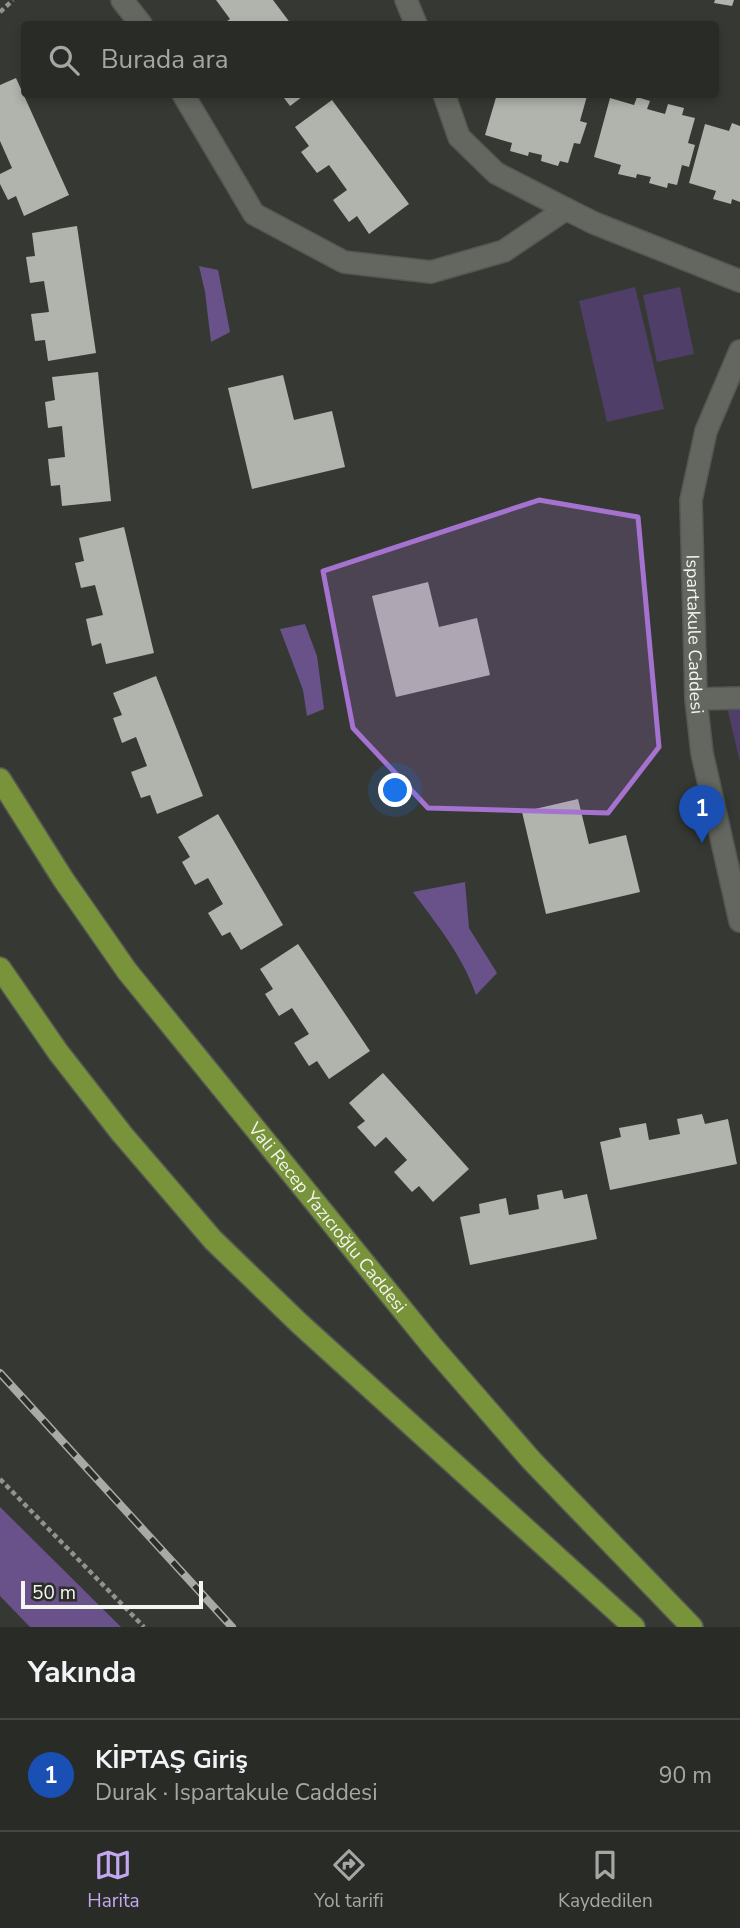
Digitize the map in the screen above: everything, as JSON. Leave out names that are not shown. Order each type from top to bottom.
[{"type":"main road","name":"Vali Recep Yazıcıoğlu Caddesi","points":[[0,779],[63,879],[127,971],[424,1336],[532,1461],[692,1627]]},
{"type":"main road","points":[[0,968],[58,1052],[122,1135],[213,1240],[300,1324],[634,1627]]},
{"type":"street","points":[[121,0],[138,21]]},
{"type":"street","points":[[406,0],[415,21]]},
{"type":"street","points":[[185,98],[254,214],[344,262],[431,272],[504,251],[566,209]]},
{"type":"street","points":[[445,98],[459,137],[496,173],[594,223],[740,281]]},
{"type":"street","name":"Ispartakule Caddesi","points":[[740,351],[706,431],[691,500],[696,699],[702,753],[740,921]]},
{"type":"street","points":[[696,699],[740,698]]},
{"type":"path","points":[[0,12],[13,0]]},
{"type":"path","points":[[0,1479],[144,1627]]},
{"type":"highlighted area","points":[[539,500],[638,517],[659,747],[608,813],[428,808],[353,728],[323,571]]},
{"type":"shaded area","points":[[199,266],[218,270],[230,332],[211,342],[205,292]]},
{"type":"shaded area","points":[[635,287],[664,409],[607,422],[579,301]]},
{"type":"shaded area","points":[[680,287],[694,354],[657,362],[643,295]]},
{"type":"shaded area","points":[[305,624],[317,656],[324,709],[307,716],[303,690],[280,629]]},
{"type":"shaded area","points":[[740,698],[740,762],[725,699]]},
{"type":"shaded area","points":[[465,882],[469,928],[497,973],[476,995],[457,954],[413,892]]},
{"type":"shaded area","points":[[0,1507],[121,1627],[30,1627],[0,1596]]},
{"type":"building","points":[[216,0],[273,0],[289,21],[227,21],[230,19]]},
{"type":"building","points":[[715,0],[734,0],[732,6],[714,3]]},
{"type":"building","points":[[16,78],[21,89],[21,98],[25,98],[69,195],[24,216],[16,196],[8,200],[0,184],[0,174],[12,168],[0,141],[0,85]]},
{"type":"building","points":[[284,98],[301,98],[290,106]]},
{"type":"building","points":[[496,98],[586,98],[580,121],[587,123],[580,144],[574,143],[568,163],[560,161],[558,166],[541,161],[542,155],[529,152],[528,156],[510,151],[512,143],[485,135]]},
{"type":"building","points":[[610,98],[634,105],[637,98],[640,98],[650,101],[647,109],[665,114],[668,104],[684,108],[682,115],[695,118],[688,143],[695,145],[689,167],[682,165],[677,185],[668,183],[667,188],[649,183],[651,177],[637,174],[636,178],[618,174],[621,165],[594,157]]},
{"type":"building","points":[[332,100],[409,204],[369,234],[357,216],[349,222],[333,200],[347,190],[329,165],[317,173],[301,152],[309,146],[295,127]]},
{"type":"building","points":[[732,123],[740,126],[740,202],[732,199],[731,204],[713,199],[716,191],[689,183],[705,124],[729,131]]},
{"type":"building","points":[[77,226],[96,353],[48,361],[45,340],[35,341],[31,314],[49,312],[44,281],[30,283],[26,257],[35,256],[32,233]]},
{"type":"building","points":[[98,372],[111,501],[62,506],[60,485],[51,486],[48,459],[65,457],[62,426],[48,428],[45,402],[55,400],[52,377]]},
{"type":"building","points":[[283,375],[294,420],[332,411],[345,467],[252,489],[228,388]]},
{"type":"building","points":[[124,527],[154,653],[106,664],[101,643],[92,646],[86,619],[103,615],[95,585],[81,588],[75,563],[84,561],[79,538]]},
{"type":"building","points":[[428,582],[439,627],[477,618],[490,675],[396,697],[372,596]]},
{"type":"building","points":[[156,676],[203,796],[157,814],[150,795],[141,798],[131,772],[147,766],[136,737],[122,743],[113,718],[122,715],[113,693]]},
{"type":"building","points":[[578,799],[589,844],[626,835],[640,892],[546,914],[522,812]]},
{"type":"building","points":[[218,814],[283,925],[241,950],[230,932],[222,936],[208,913],[223,904],[208,878],[195,885],[182,862],[190,857],[178,837]]},
{"type":"building","points":[[298,944],[370,1051],[329,1079],[317,1061],[309,1066],[294,1043],[309,1034],[292,1008],[279,1016],[265,994],[273,989],[260,969]]},
{"type":"building","points":[[383,1073],[469,1169],[433,1202],[419,1186],[412,1192],[394,1172],[407,1160],[386,1137],[375,1147],[357,1127],[365,1121],[349,1103]]},
{"type":"building","points":[[702,1114],[705,1124],[728,1119],[737,1164],[610,1190],[600,1142],[621,1137],[619,1128],[646,1123],[649,1140],[680,1134],[677,1119]]},
{"type":"building","points":[[562,1190],[564,1199],[587,1194],[597,1239],[470,1265],[460,1217],[480,1213],[479,1204],[506,1198],[509,1215],[539,1209],[537,1195]]},
{"type":"railway","points":[[0,1373],[232,1627]]},
{"type":"place","name":"KİPTAŞ Giriş","points":[[702,843]]}]
